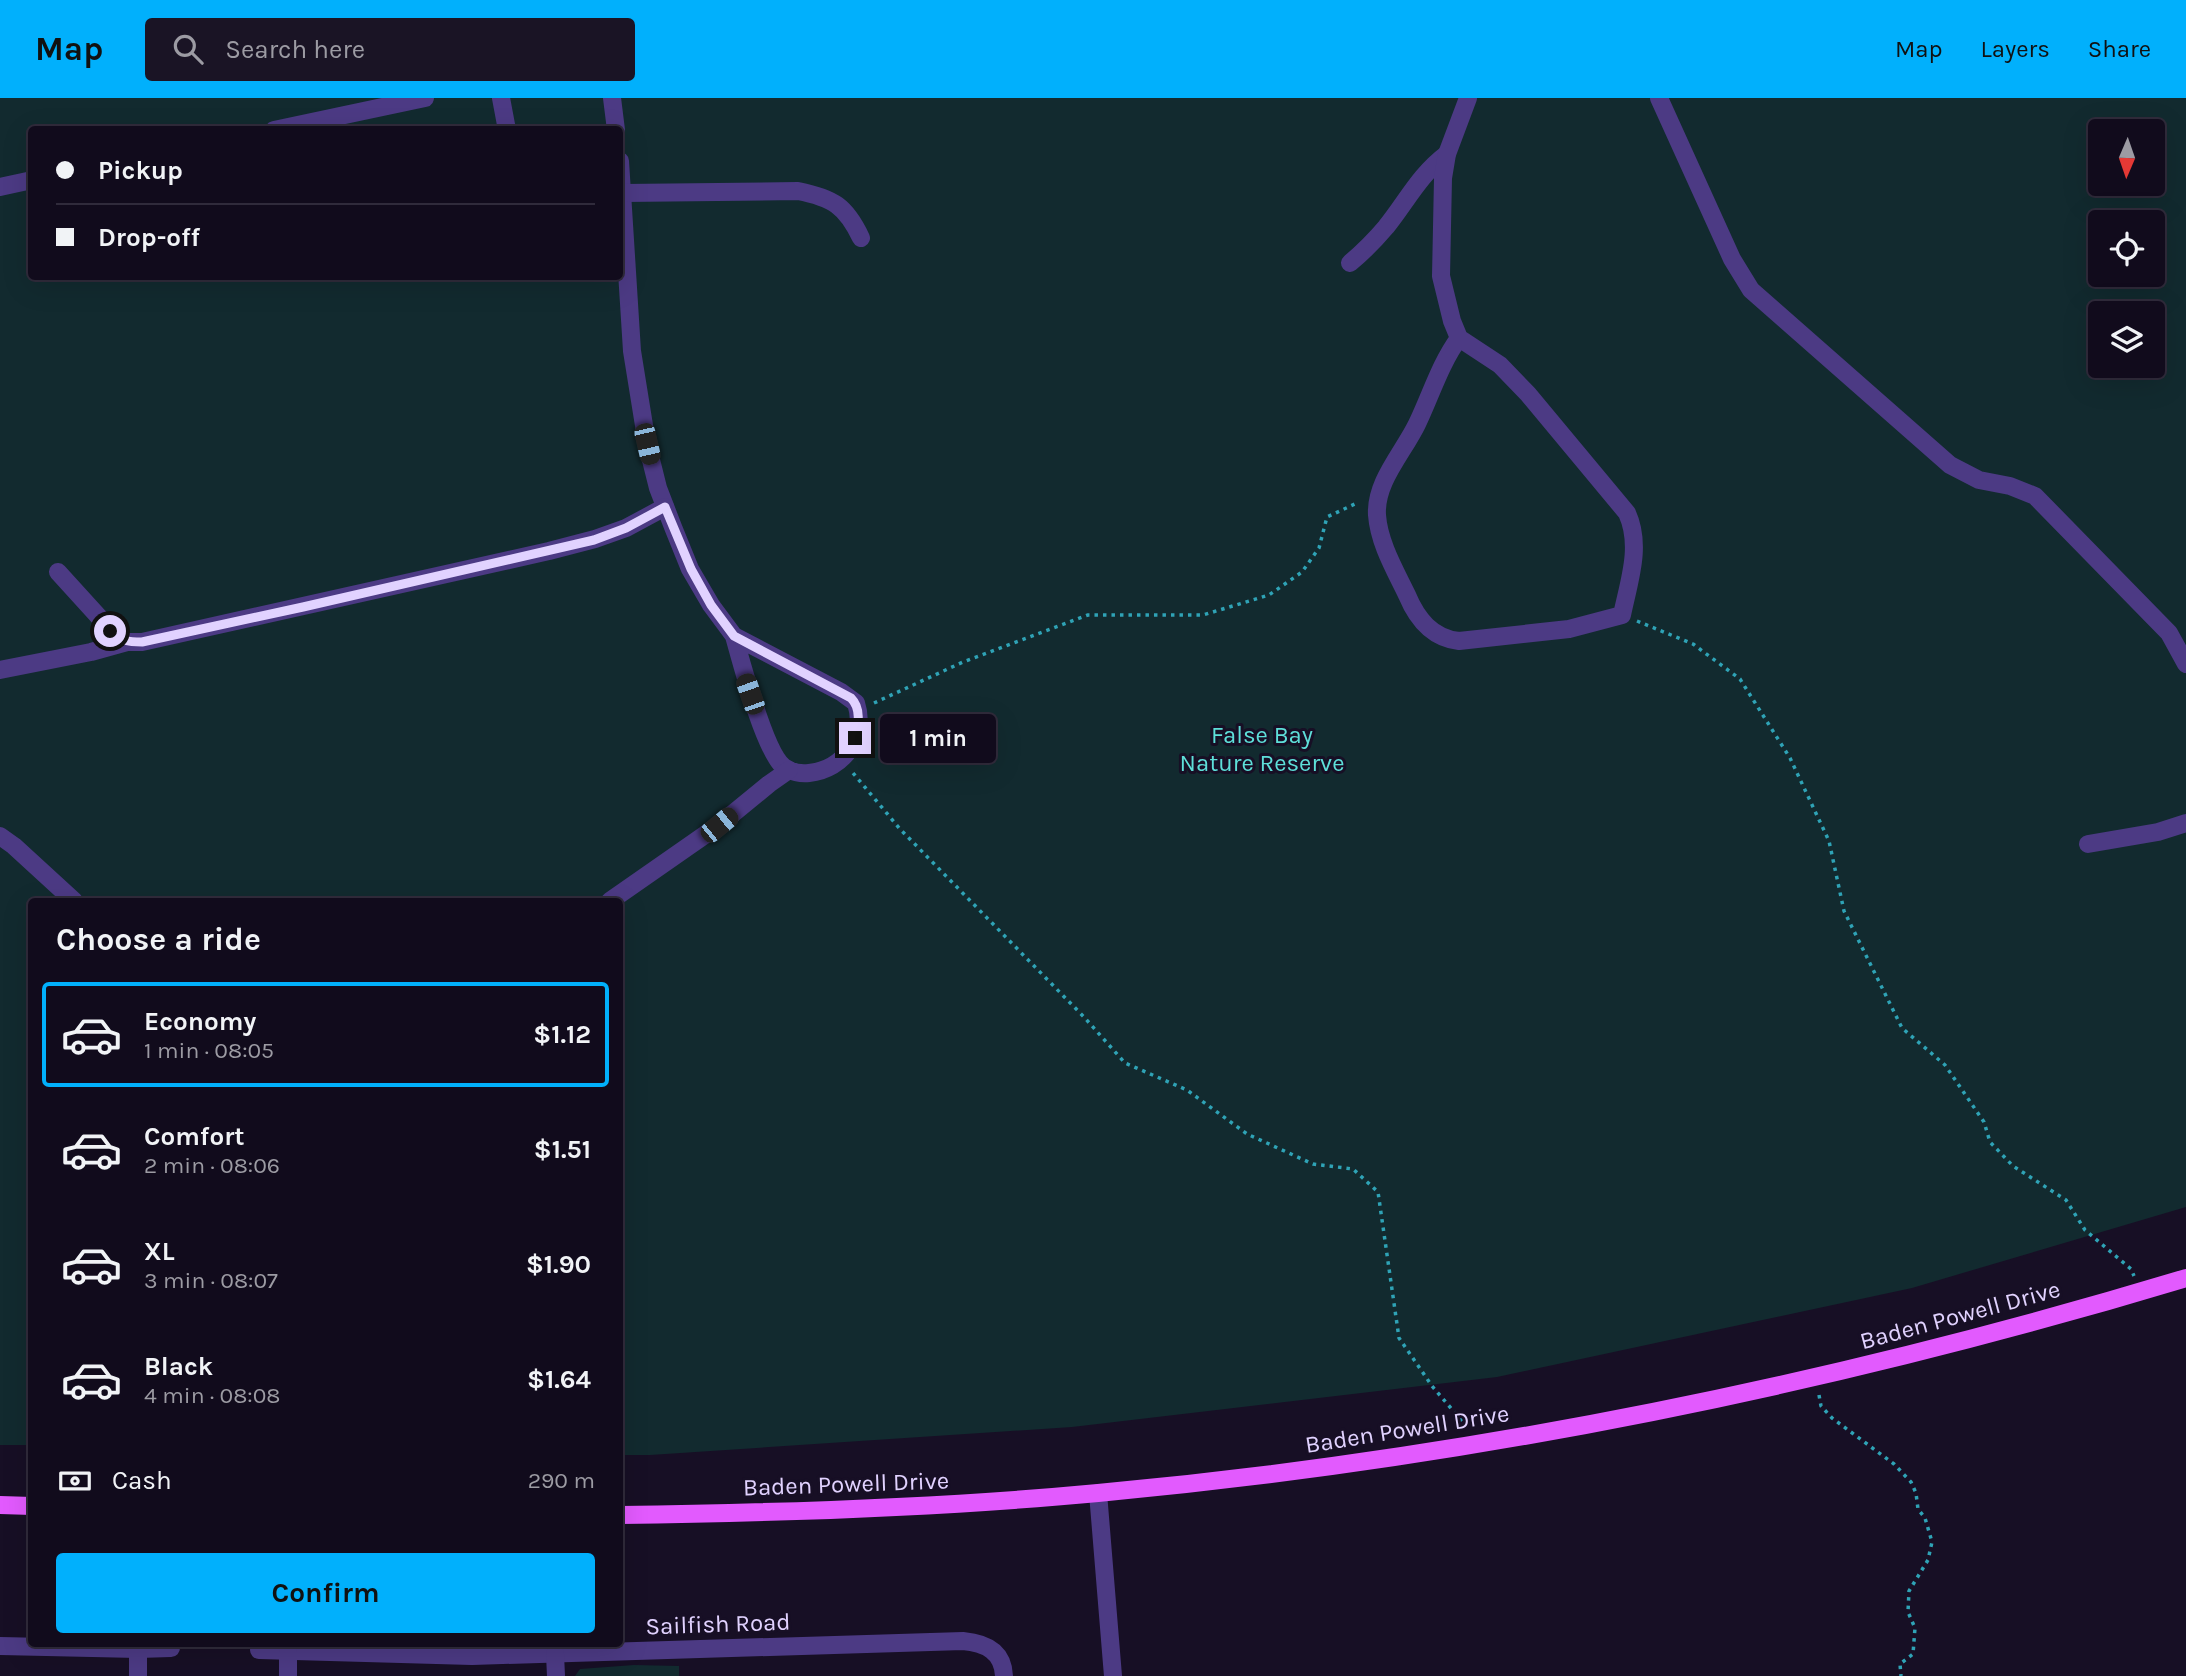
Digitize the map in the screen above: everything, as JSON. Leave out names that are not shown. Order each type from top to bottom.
[{"type":"main road","name":"Baden Powell Drive","points":[[623,1515],[885,1508],[1098,1493],[1320,1468],[1480,1443],[1683,1406],[2012,1328],[2186,1278]]},
{"type":"main road","points":[[0,1505],[28,1506]]},
{"type":"street","points":[[293,126],[425,98]]},
{"type":"street","points":[[501,98],[506,126]]},
{"type":"street","points":[[611,98],[615,126]]},
{"type":"street","points":[[1459,338],[1448,354],[1416,425],[1380,492],[1377,515],[1388,554],[1418,616],[1442,638],[1459,641],[1569,629],[1622,615],[1635,551],[1633,525],[1627,513],[1528,394],[1500,365],[1459,338],[1446,304],[1441,276],[1441,206],[1447,154],[1468,98]]},
{"type":"street","points":[[1659,98],[1732,259],[1751,290],[1950,465],[1979,480],[2010,486],[2035,496],[2169,633],[2186,664]]},
{"type":"street","points":[[1350,263],[1369,247],[1430,167],[1447,154]]},
{"type":"street","points":[[0,187],[28,181]]},
{"type":"street","points":[[734,636],[841,692],[856,703],[859,724],[855,738],[842,760],[816,772],[804,774],[789,770],[779,762],[746,680],[734,636],[711,605],[691,569],[665,507],[647,444],[632,351],[623,193],[799,191],[816,195],[842,208],[852,218],[861,238]]},
{"type":"street","points":[[0,670],[206,628],[594,540],[626,528],[665,507]]},
{"type":"street","points":[[58,572],[110,631],[127,642]]},
{"type":"street","points":[[614,898],[719,825],[789,770]]},
{"type":"street","points":[[2088,844],[2158,832],[2186,823]]},
{"type":"street","points":[[0,836],[71,898]]},
{"type":"street","points":[[1098,1493],[1113,1676]]},
{"type":"street","name":"Sailfish Road","points":[[259,1650],[472,1656],[963,1641],[990,1647],[1001,1661],[1004,1676]]},
{"type":"street","points":[[0,1646],[28,1647]]},
{"type":"street","points":[[46,1647],[171,1648]]},
{"type":"street","points":[[138,1649],[138,1676]]},
{"type":"street","points":[[288,1652],[288,1676]]},
{"type":"street","points":[[555,1654],[556,1676]]},
{"type":"path","points":[[858,710],[963,662],[1088,615],[1203,615],[1269,595],[1302,572],[1319,548],[1327,517],[1380,492]]},
{"type":"path","points":[[1622,615],[1693,644],[1740,679],[1790,758],[1824,829],[1844,911],[1902,1028],[1945,1065],[1984,1122],[1990,1142],[2013,1166],[2066,1199],[2085,1230],[2131,1269],[2141,1292]]},
{"type":"path","points":[[842,760],[900,829],[1084,1017],[1125,1063],[1187,1090],[1247,1134],[1313,1164],[1353,1169],[1378,1192],[1399,1338],[1432,1386],[1480,1443]]},
{"type":"path","points":[[1814,1377],[1821,1406],[1832,1418],[1894,1464],[1911,1482],[1918,1509],[1925,1518],[1932,1542],[1928,1560],[1909,1591],[1908,1612],[1915,1628],[1913,1654],[1900,1664],[1901,1676]]},
{"type":"green space","name":"False Bay Nature Reserve","points":[[0,98],[2186,98],[2186,1207],[1912,1288],[1497,1377],[1072,1427],[623,1455],[623,898],[28,898],[28,1445],[0,1445]]},
{"type":"green space","points":[[634,1665],[679,1666],[679,1676],[575,1676],[580,1669]]},
{"type":"route","points":[[110,631],[127,642],[142,642],[303,607],[594,540],[626,528],[665,507],[691,569],[711,605],[734,636],[851,698],[858,710],[859,724],[855,738]]}]
